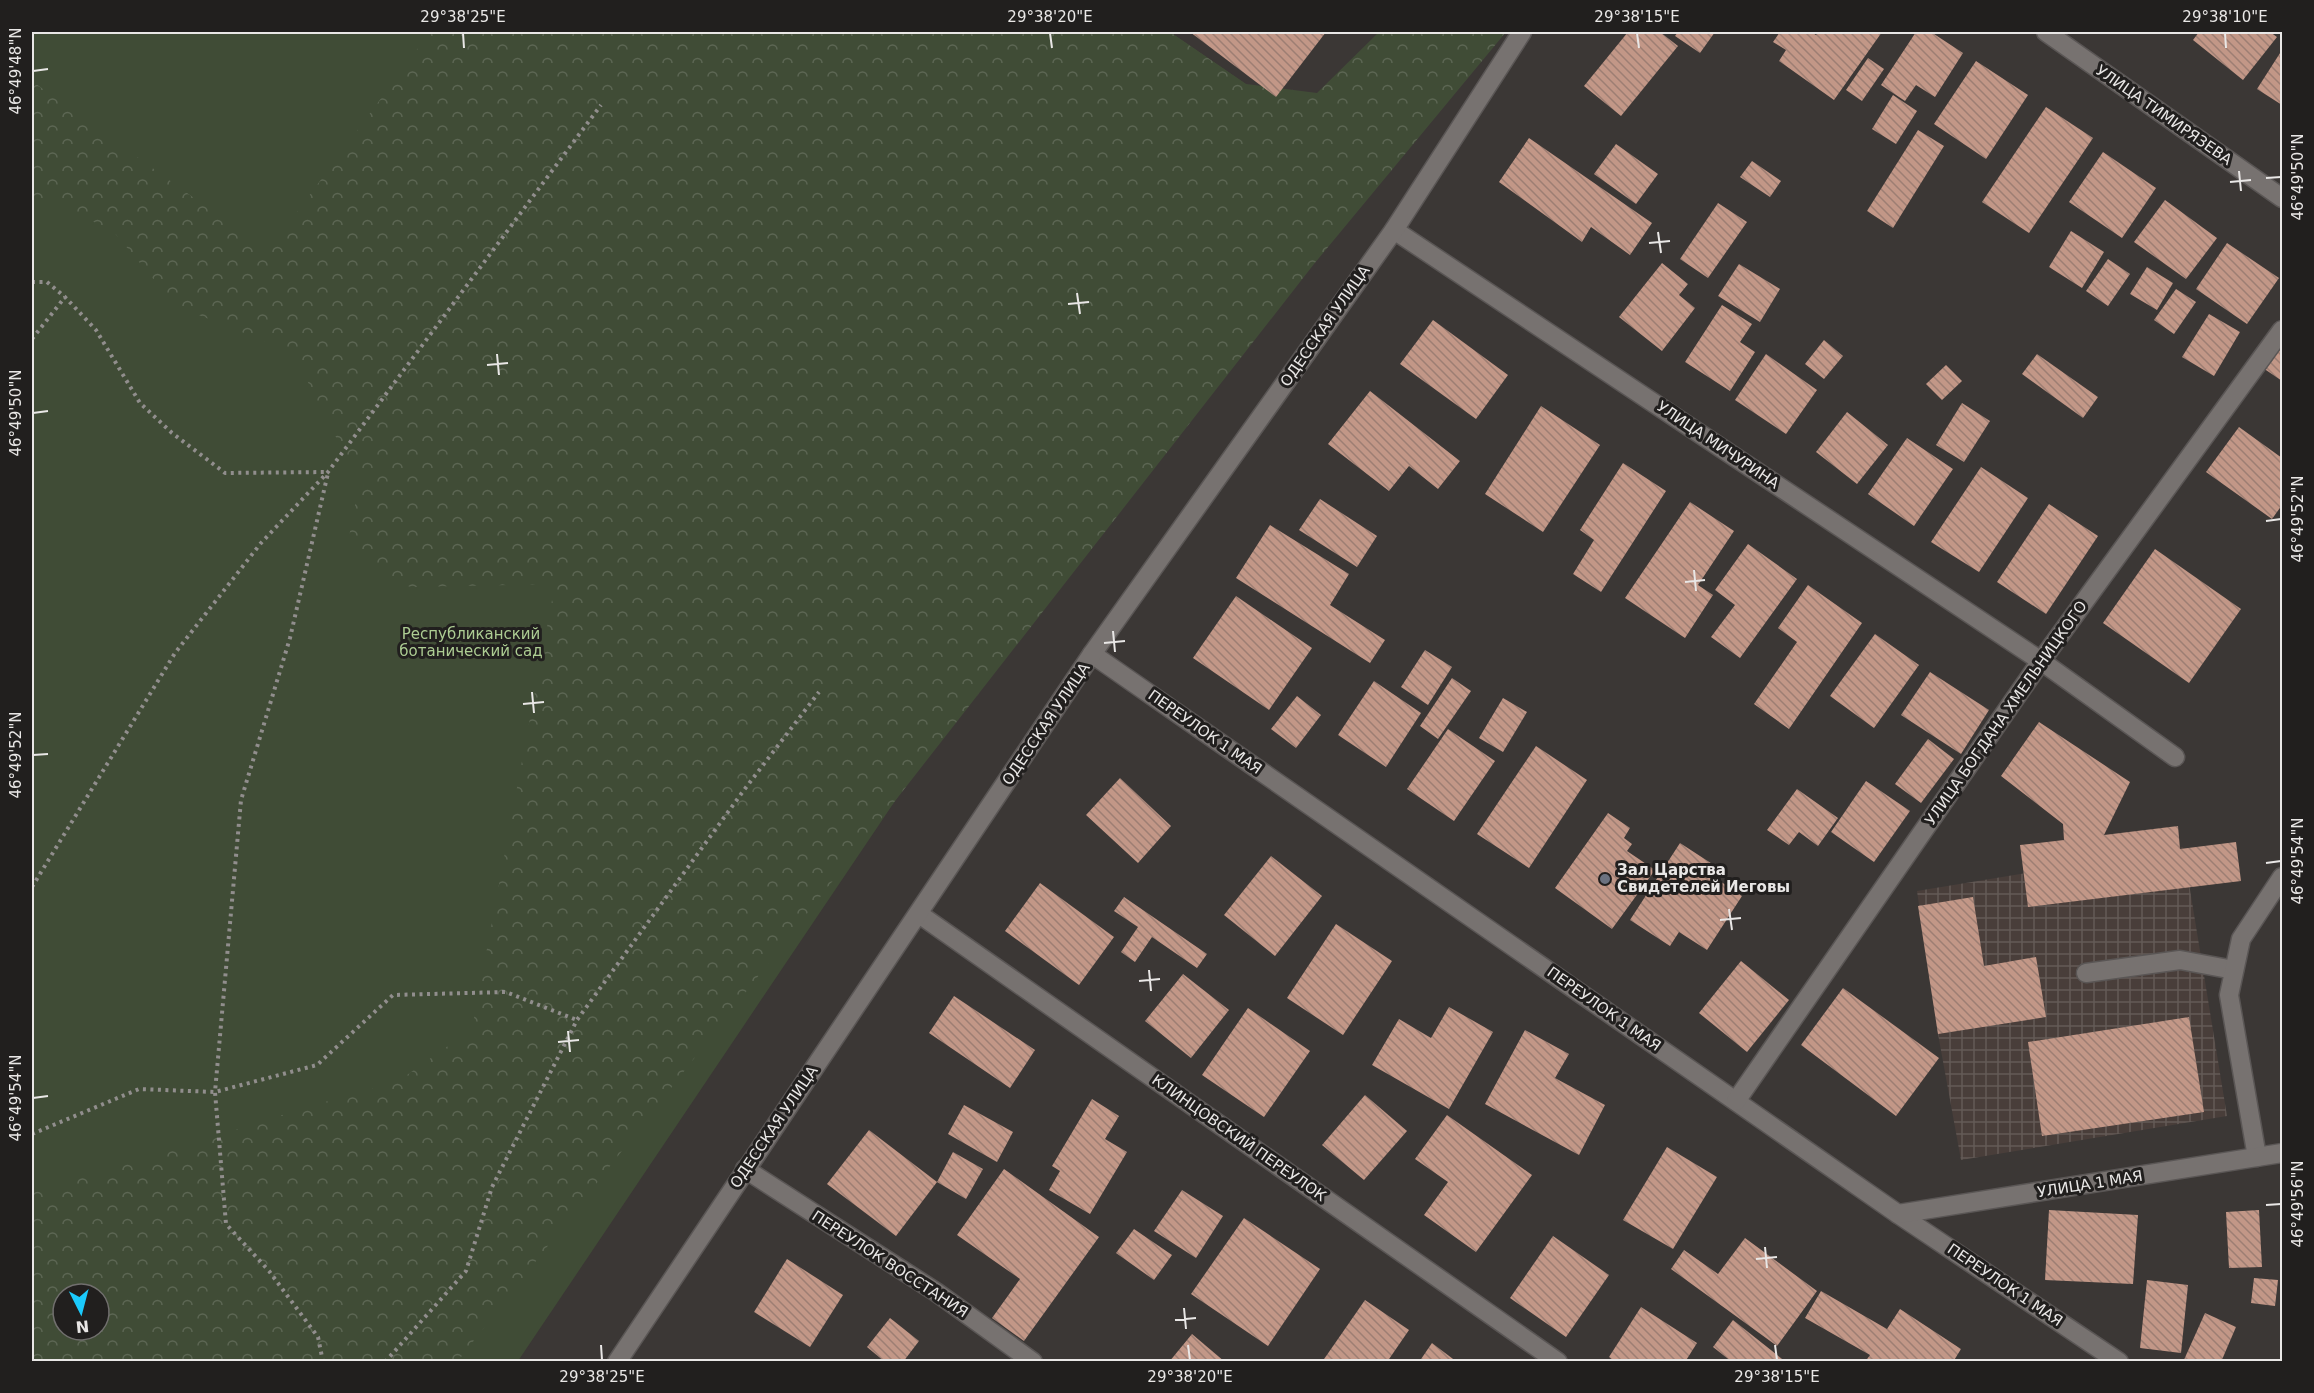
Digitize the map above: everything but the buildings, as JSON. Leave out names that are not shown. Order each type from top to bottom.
[{"type":"street","name":"ОДЕССКАЯ УЛИЦА","points":[[617,1362],[1092,654],[1394,230],[1522,32]]},
{"type":"street","name":"УЛИЦА ТИМИРЯЗЕВА","points":[[2046,32],[2283,198]]},
{"type":"street","name":"УЛИЦА МИЧУРИНА","points":[[1394,230],[2041,661],[2175,757]]},
{"type":"street","name":"УЛИЦА БОГДАНА ХМЕЛЬНИЦКОГО","points":[[1736,1101],[2041,661],[2283,330]]},
{"type":"street","name":"ПЕРЕУЛОК 1 МАЯ","points":[[1092,654],[1898,1214],[2119,1362]]},
{"type":"street","points":[[2257,1157],[2229,995],[2241,939],[2283,877]]},
{"type":"street","name":"КЛИНЦОВСКИЙ ПЕРЕУЛОК","points":[[919,914],[1558,1362]]},
{"type":"street","points":[[2086,973],[2180,960],[2234,970]]},
{"type":"street","name":"УЛИЦА 1 МАЯ","points":[[1898,1214],[2283,1153]]},
{"type":"street","name":"ПЕРЕУЛОК ВОССТАНИЯ","points":[[745,1169],[936,1292],[1033,1362]]},
{"type":"path","points":[[32,887],[175,653],[261,543],[328,472],[601,105]]},
{"type":"path","points":[[32,282],[47,282],[65,297],[96,330],[140,403],[172,433],[225,473],[328,472]]},
{"type":"path","points":[[32,339],[65,297]]},
{"type":"path","points":[[323,1362],[318,1337],[269,1271],[226,1224],[215,1092],[241,800],[290,638],[328,472]]},
{"type":"path","points":[[385,1362],[466,1271],[492,1187],[577,1020],[744,790],[819,692]]},
{"type":"path","points":[[32,1134],[139,1089],[215,1092],[317,1065],[393,995],[506,992],[577,1020]]},
{"type":"shaded area","points":[[2183,847],[2227,1116],[1961,1160],[1938,1034],[1917,891]]},
{"type":"green space","name":"Республиканский ботанический сад","points":[[32,32],[1170,32],[1336,146],[518,1361],[32,1361]]},
{"type":"green space","name":"Республиканский ботанический сад","points":[[430,32],[1170,32],[1246,84],[1317,93],[1379,32],[1506,32],[1314,264],[458,1361],[32,1361],[32,1193],[321,1103],[397,1082],[472,1029],[555,584],[411,587],[377,577],[349,537],[360,479],[313,397],[299,355],[176,306],[113,231],[45,199],[32,197],[32,81],[262,247],[266,254]]},
{"type":"place","name":"Зал Царства Свидетелей Иеговы","points":[[1605,879]]}]
